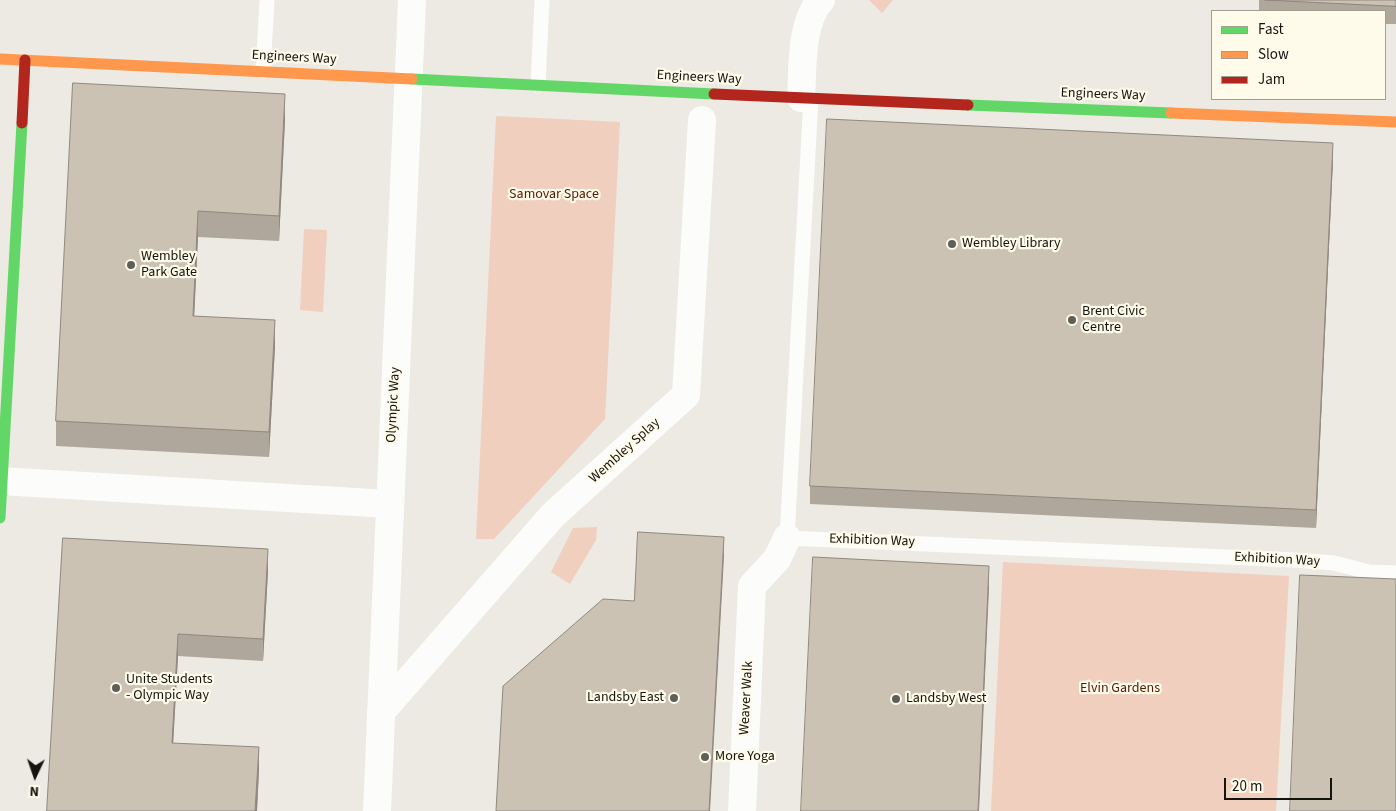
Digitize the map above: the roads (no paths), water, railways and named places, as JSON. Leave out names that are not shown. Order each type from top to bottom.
[{"type":"street","name":"Olympic Way","points":[[377,811],[412,0]]},
{"type":"street","points":[[806,98],[806,32],[816,5],[821,0]]},
{"type":"street","name":"Engineers Way","points":[[0,58],[806,98],[1396,122]]},
{"type":"street","points":[[0,518],[25,60]]},
{"type":"street","name":"Wembley Splay","points":[[381,712],[553,515],[686,395],[702,120]]},
{"type":"street","points":[[1,481],[389,504]]},
{"type":"street","name":"Weaver Walk","points":[[742,811],[752,586],[776,559],[787,538]]},
{"type":"lane","points":[[263,71],[266,0]]},
{"type":"lane","points":[[538,85],[542,0]]},
{"type":"lane","points":[[787,538],[806,98]]},
{"type":"lane","name":"Exhibition Way","points":[[787,538],[1295,560],[1334,564],[1369,572],[1396,574]]},
{"type":"place","name":"Wembley Library","points":[[952,244]]},
{"type":"place","name":"Wembley Park Gate","points":[[131,265]]},
{"type":"place","name":"Brent Civic Centre","points":[[1072,320]]},
{"type":"place","name":"Unite Students - Olympic Way","points":[[116,688]]},
{"type":"place","name":"Landsby East","points":[[674,698]]},
{"type":"place","name":"Landsby West","points":[[896,699]]},
{"type":"place","name":"More Yoga","points":[[705,757]]},
{"type":"park label","name":"Samovar Space","points":[[554,195]]},
{"type":"park label","name":"Elvin Gardens","points":[[1120,689]]}]
